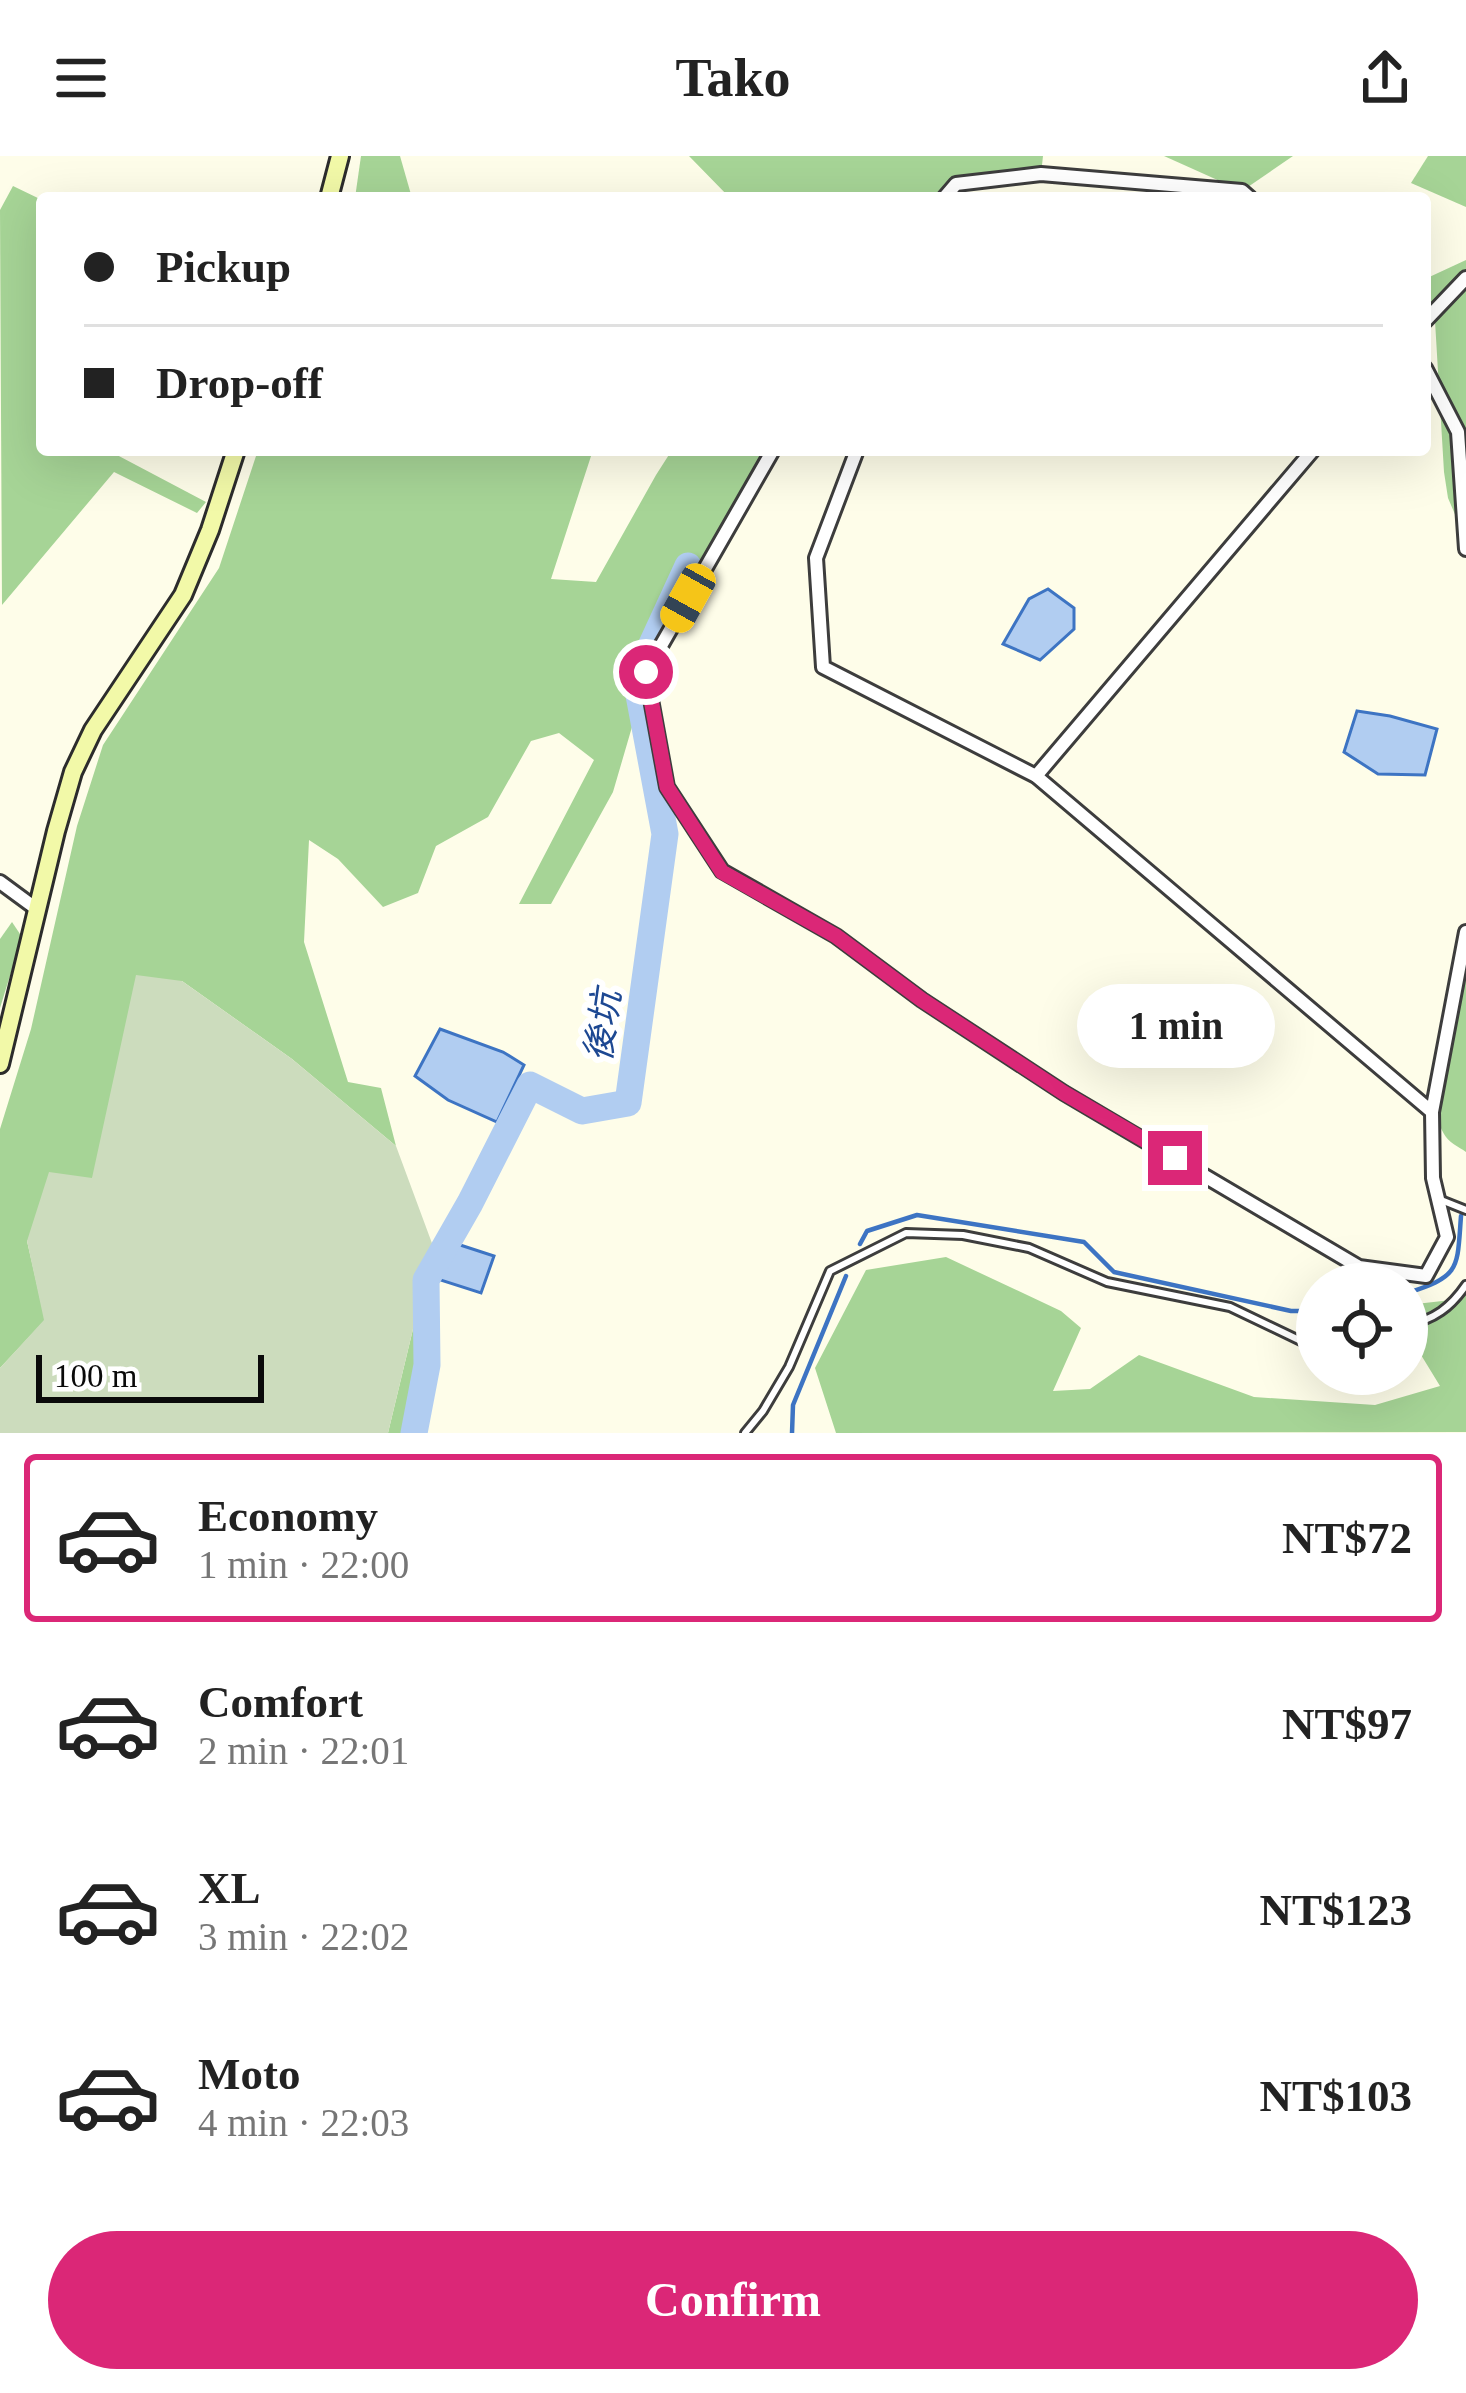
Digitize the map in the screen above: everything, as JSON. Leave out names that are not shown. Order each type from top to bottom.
[{"type":"street","points":[[331,192],[340,156]]},
{"type":"street","points":[[959,192],[1041,174],[1243,192]]},
{"type":"street","points":[[1431,315],[1466,278]]},
{"type":"street","points":[[1431,380],[1458,432],[1466,549]]},
{"type":"street","points":[[0,1064],[74,772],[93,730],[183,595],[234,456]]},
{"type":"street","points":[[770,456],[646,672],[667,787],[722,872],[836,936],[922,1000],[1064,1093],[1359,1267],[1426,1276],[1448,1237],[1433,1178],[1432,1112],[1466,932]]},
{"type":"street","points":[[854,456],[817,558],[823,667],[1036,776],[1432,1112]]},
{"type":"street","points":[[1036,776],[1308,456]]},
{"type":"street","points":[[0,882],[38,910]]},
{"type":"lane","points":[[1438,1198],[1466,1210]]},
{"type":"lane","points":[[745,1433],[789,1367],[830,1271],[906,1233],[963,1235],[1029,1248],[1107,1282],[1230,1307],[1296,1339]]},
{"type":"lane","points":[[1428,1321],[1454,1302],[1466,1285]]},
{"type":"green space","points":[[361,156],[400,156],[410,192],[356,192]]},
{"type":"green space","points":[[689,156],[1043,156],[1041,174],[956,184],[950,192],[724,192]]},
{"type":"green space","points":[[1164,156],[1293,156],[1242,191]]},
{"type":"green space","points":[[1428,156],[1466,156],[1466,207],[1411,183]]},
{"type":"green space","points":[[13,186],[36,197],[36,456],[119,456],[206,502],[197,513],[114,472],[2,605],[0,210]]},
{"type":"green space","points":[[1466,260],[1466,540],[1448,498],[1444,472],[1431,276]]},
{"type":"green space","points":[[256,456],[591,456],[551,579],[596,582],[668,456],[773,456],[725,539],[660,631],[613,792],[551,904],[519,904],[594,760],[559,733],[531,741],[488,817],[436,846],[418,893],[383,907],[338,859],[309,840],[304,942],[348,1082],[381,1088],[396,1146],[292,1059],[182,981],[92,1179],[27,1241],[45,1320],[0,1368],[0,1129],[31,1029],[77,826],[103,745],[219,568]]},
{"type":"green space","points":[[12,922],[22,937],[0,1008],[0,939]]},
{"type":"green space","points":[[1466,966],[1466,1152],[1444,1134],[1435,1097],[1444,1025]]},
{"type":"green space","points":[[136,975],[182,981],[292,1059],[396,1146],[433,1246],[388,1433],[0,1433],[0,1368],[44,1320],[27,1241],[49,1172],[92,1178]]},
{"type":"green space","points":[[433,1246],[425,1433],[388,1433]]},
{"type":"green space","points":[[946,1257],[1061,1311],[1081,1328],[1053,1391],[1090,1389],[1139,1355],[1254,1397],[1375,1405],[1428,1395],[1428,1390],[1440,1386],[1428,1366],[1428,1303],[1460,1299],[1466,1287],[1466,1432],[836,1433],[815,1368],[866,1270]]},
{"type":"water","points":[[1048,589],[1074,608],[1074,629],[1040,660],[1003,644],[1029,599]]},
{"type":"water","points":[[1357,711],[1437,729],[1425,775],[1378,774],[1344,752]]},
{"type":"water","points":[[440,1029],[503,1052],[524,1065],[497,1122],[448,1100],[415,1076]]},
{"type":"water","points":[[451,1242],[494,1256],[481,1293],[431,1277]]},
{"type":"waterway","name":"後坑","points":[[414,1433],[427,1365],[426,1280],[530,1085],[582,1111],[628,1103],[665,834],[636,679],[688,566]]},
{"type":"waterway","points":[[860,1244],[867,1231],[917,1215],[1084,1242],[1114,1272],[1296,1311]]},
{"type":"waterway","points":[[1428,1285],[1453,1268],[1461,1216]]},
{"type":"waterway","points":[[792,1433],[793,1405],[846,1276]]},
{"type":"route","points":[[646,672],[667,787],[722,872],[836,936],[922,1000],[1064,1093],[1175,1158]]}]
